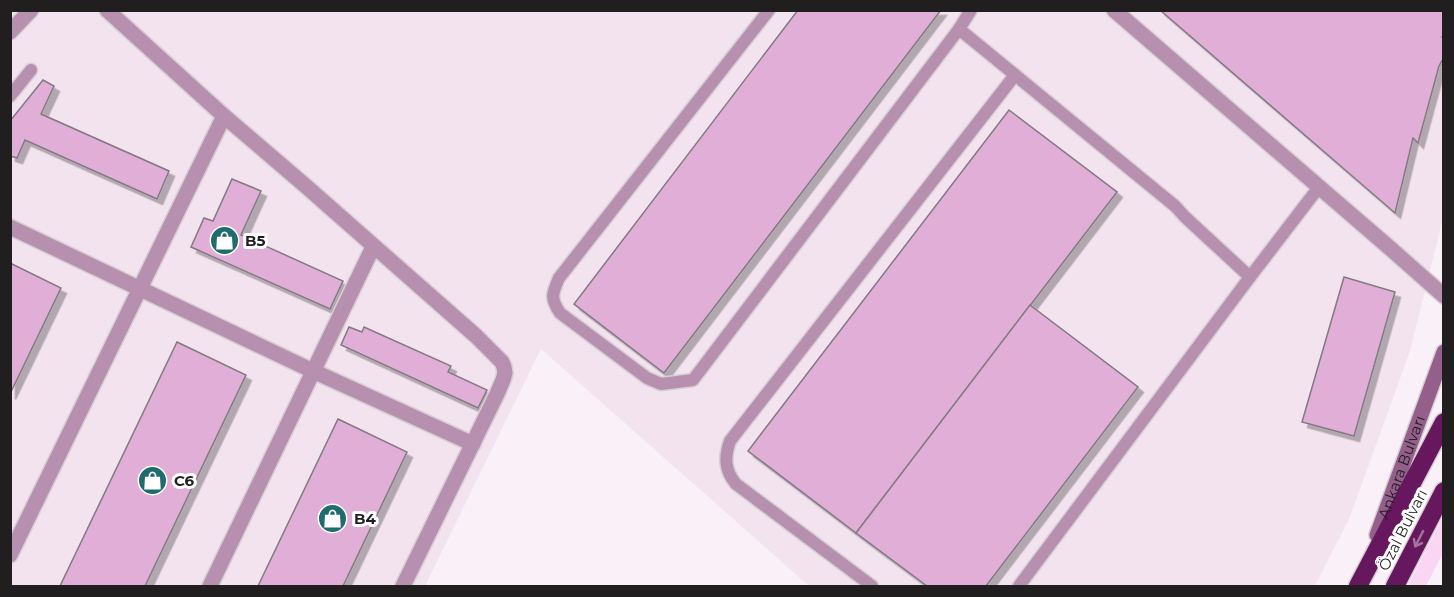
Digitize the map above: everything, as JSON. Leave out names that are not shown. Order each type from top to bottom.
[{"type":"highway","points":[[1359,585],[1443,422]]},
{"type":"highway","name":"Özal Bulvarı","points":[[1395,586],[1443,490]]},
{"type":"main road","name":"Ankara Bulvarı","points":[[1359,585],[1443,352]]},
{"type":"street","points":[[10,32],[31,10]]},
{"type":"street","points":[[107,10],[224,116],[476,336],[502,362],[505,373],[503,380],[403,586]]},
{"type":"street","points":[[1114,10],[1443,296]]},
{"type":"street","points":[[10,555],[224,116]]},
{"type":"street","points":[[10,227],[313,371],[473,444]]},
{"type":"street","points":[[210,586],[373,247]]},
{"type":"lane","points":[[769,10],[559,278],[552,293],[554,304],[560,313],[647,378],[661,384],[693,380],[959,29],[971,10]]},
{"type":"lane","points":[[959,29],[1175,206],[1250,277]]},
{"type":"lane","points":[[10,96],[31,70]]},
{"type":"lane","points":[[872,586],[736,484],[727,469],[726,451],[730,441],[1015,75]]},
{"type":"lane","points":[[1019,586],[1319,187]]},
{"type":"shaded area","points":[[10,11],[1443,11],[1443,218],[1410,351],[1350,517],[1315,586],[809,586],[541,349],[425,586],[11,586]]},
{"type":"shaded area","points":[[1443,517],[1443,553],[1426,586],[1408,586]]},
{"type":"building","points":[[798,10],[941,10],[664,373],[574,304]]},
{"type":"building","points":[[1160,10],[1444,10],[1444,35],[1442,37],[1444,38],[1444,57],[1439,66],[1418,143],[1413,138],[1395,213]]},
{"type":"building","points":[[43,80],[54,86],[41,114],[169,171],[157,199],[25,140],[17,158],[10,156],[10,121]]},
{"type":"building","points":[[1009,110],[1117,192],[856,533],[748,451]]},
{"type":"building","name":"B5","points":[[232,179],[261,191],[241,235],[343,281],[330,309],[191,247],[204,218],[213,221]]},
{"type":"building","points":[[10,263],[61,288],[10,394]]},
{"type":"building","points":[[1344,277],[1395,292],[1354,436],[1302,422]]},
{"type":"building","points":[[1030,305],[1138,387],[986,586],[927,586],[856,533]]},
{"type":"building","points":[[349,327],[362,332],[364,327],[451,366],[448,372],[487,390],[478,408],[341,345]]},
{"type":"building","name":"C6","points":[[177,342],[246,375],[145,586],[60,586]]},
{"type":"building","name":"B4","points":[[338,419],[407,452],[343,586],[258,586]]},
{"type":"place","name":"B5","points":[[224,241]]},
{"type":"place","name":"C6","points":[[153,481]]},
{"type":"place","name":"B4","points":[[333,519]]}]
